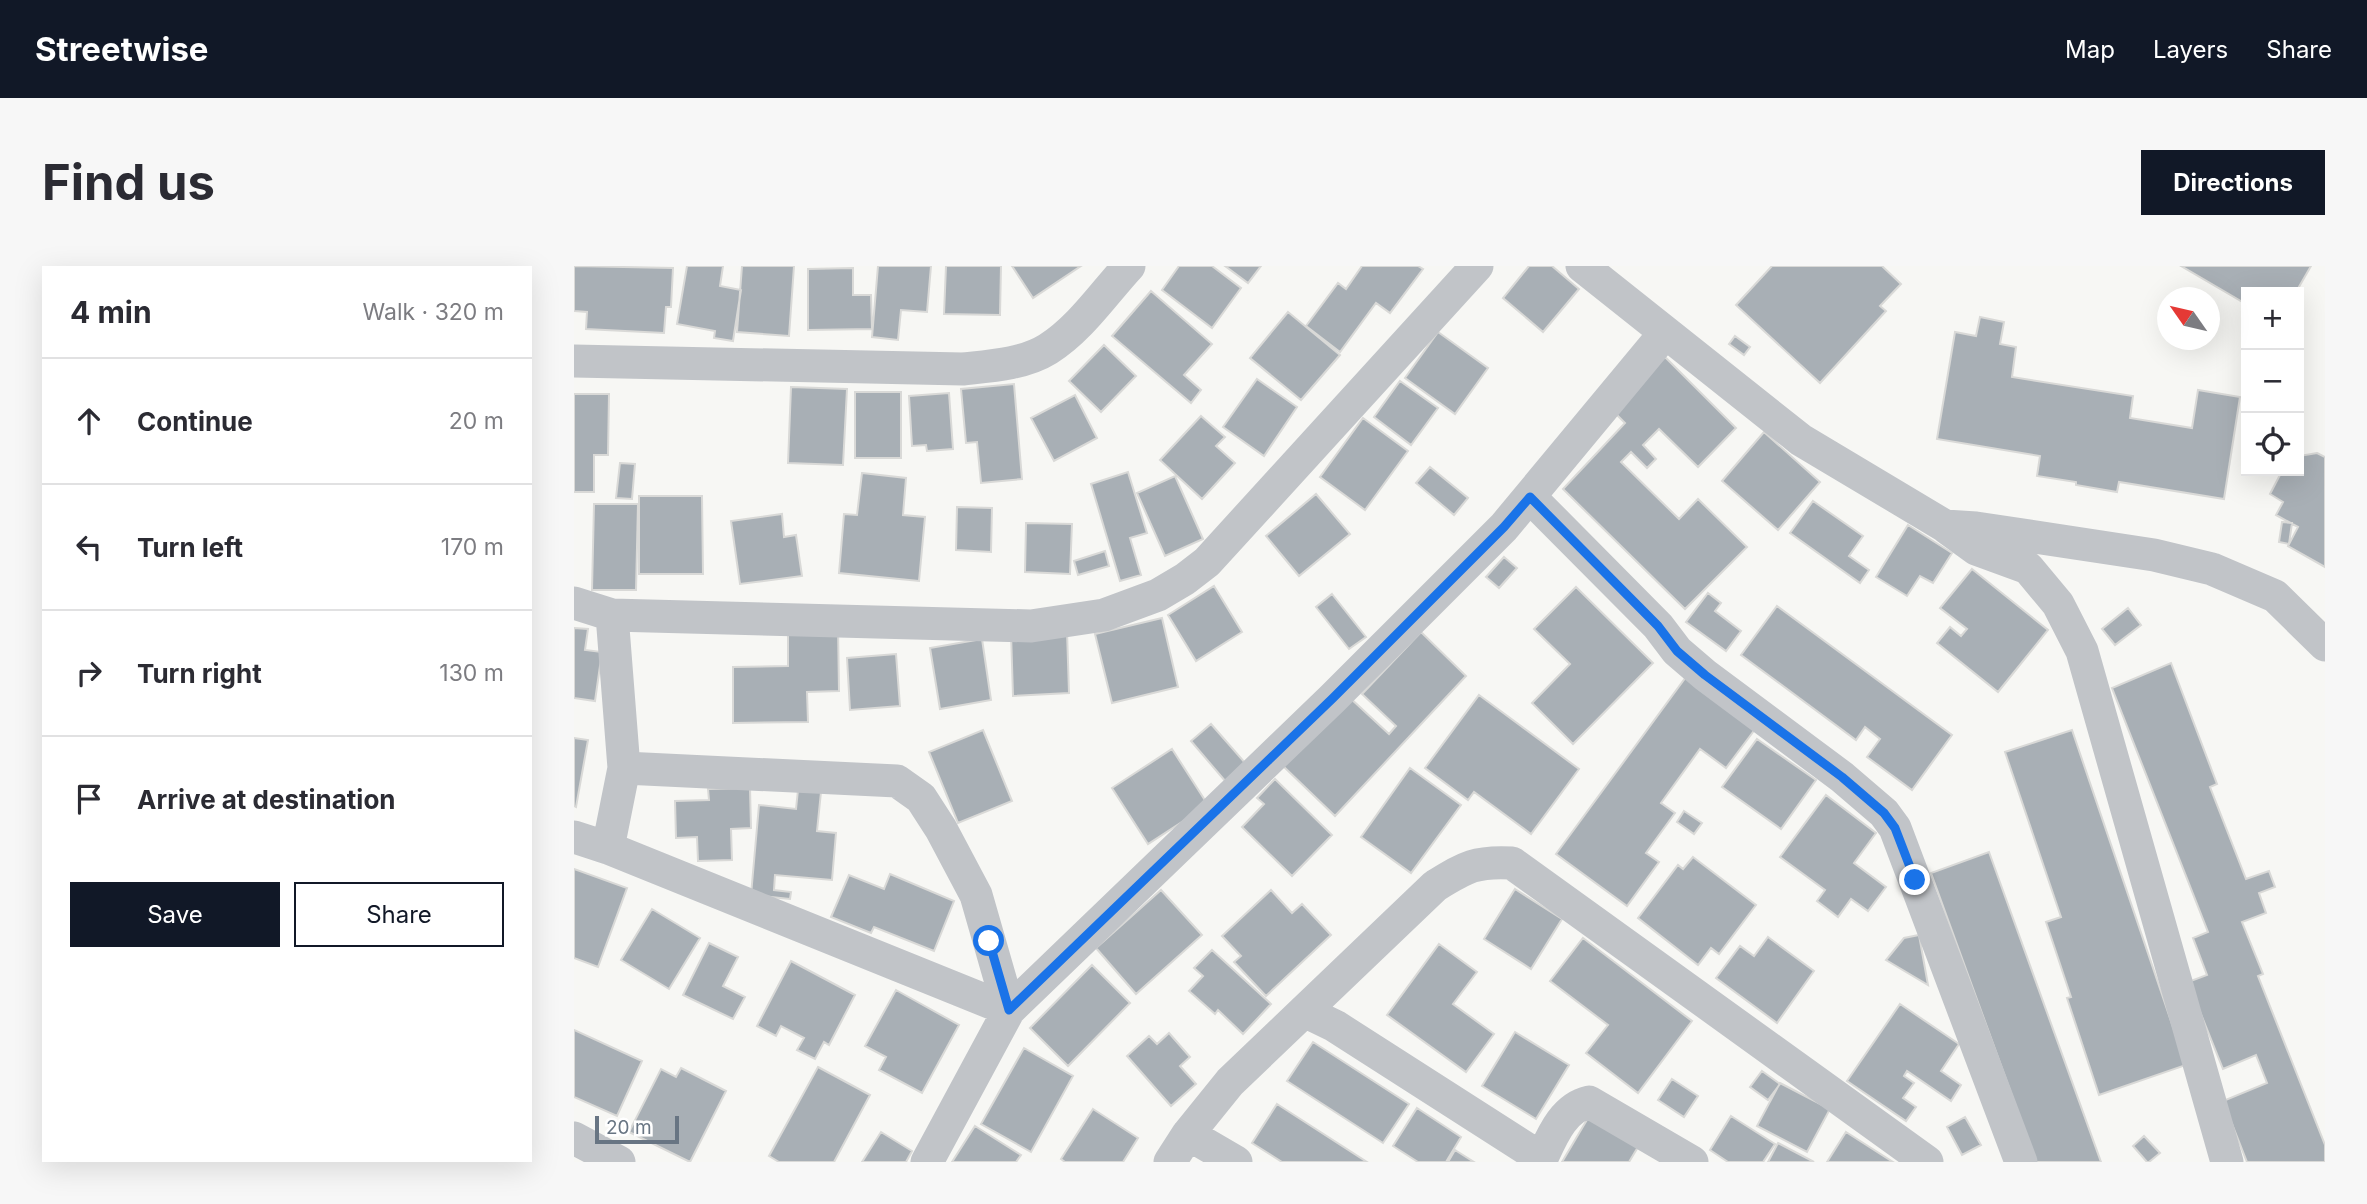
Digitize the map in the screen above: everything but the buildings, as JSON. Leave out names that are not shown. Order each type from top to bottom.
[{"type":"street","points":[[574,361],[963,369],[993,366],[1022,360],[1047,349],[1069,331],[1129,266]]},
{"type":"street","points":[[574,603],[612,615],[1031,626],[1104,615],[1158,595],[1207,562],[1477,266]]},
{"type":"street","points":[[1582,266],[1801,440],[1945,526],[1976,549],[2028,568],[2058,604],[2082,651],[2227,1162]]},
{"type":"street","points":[[927,1162],[1009,1010],[1333,698],[1504,527],[1665,332]]},
{"type":"street","points":[[1530,497],[1658,626],[1677,651],[1842,777],[1884,813],[1895,828],[2021,1162]]},
{"type":"street","points":[[1945,526],[1976,528],[2154,555],[2211,569],[2275,596],[2325,645]]},
{"type":"street","points":[[608,848],[624,768],[612,615]]},
{"type":"street","points":[[624,768],[897,781],[921,798],[941,829],[976,895],[1009,1010]]},
{"type":"street","points":[[574,837],[608,848],[1009,1010]]},
{"type":"street","points":[[1170,1162],[1188,1134],[1230,1082],[1435,886],[1459,871],[1485,862],[1512,863],[1927,1162]]},
{"type":"street","points":[[1304,1011],[1335,1026],[1541,1160],[1566,1114],[1577,1105],[1589,1102],[1692,1162]]},
{"type":"street","points":[[1188,1134],[1237,1162]]},
{"type":"street","points":[[574,1138],[619,1162]]},
{"type":"route","points":[[989,941],[1009,1010],[1333,698],[1504,527],[1530,497],[1658,626],[1677,651],[1842,777],[1884,813],[1895,828],[1915,880]]}]
